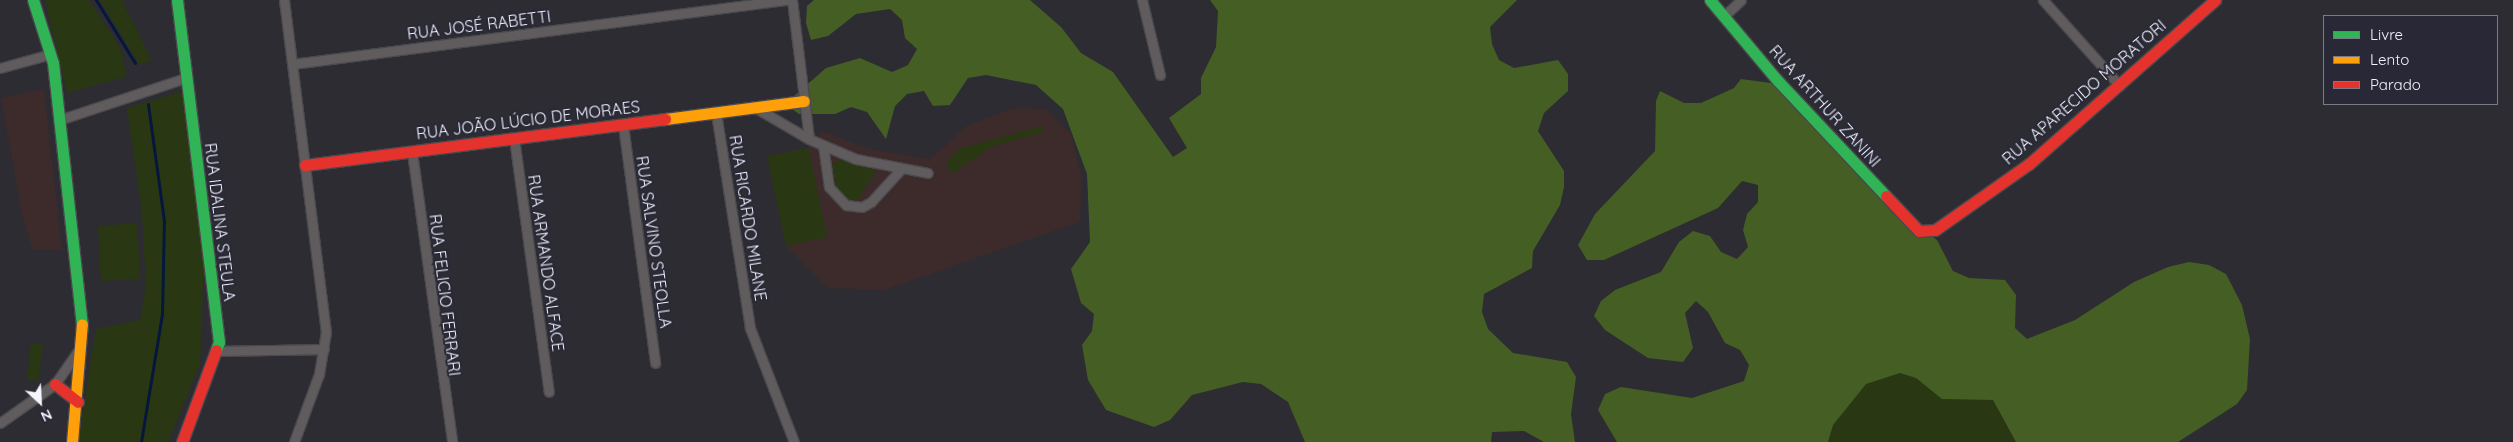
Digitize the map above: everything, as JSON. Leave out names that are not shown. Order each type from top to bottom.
[{"type":"street","points":[[33,0],[51,54],[80,279],[82,346],[78,402],[72,442]]},
{"type":"street","name":"RUA IDALINA STEULA","points":[[177,0],[219,352],[182,442]]},
{"type":"street","points":[[284,0],[326,332],[319,374],[294,442]]},
{"type":"street","points":[[790,0],[809,139]]},
{"type":"street","name":"RUA JOSÉ RABETTI","points":[[293,64],[790,0]]},
{"type":"street","points":[[1142,0],[1160,75]]},
{"type":"street","name":"RUA ARTHUR ZANINI","points":[[1710,0],[1778,81],[1919,230]]},
{"type":"street","points":[[1724,16],[1742,0]]},
{"type":"street","points":[[2043,0],[2120,86]]},
{"type":"street","name":"RUA APARECIDO MORATORI","points":[[1919,230],[1935,230],[2029,164],[2120,86],[2215,0]]},
{"type":"street","points":[[0,68],[51,54]]},
{"type":"street","points":[[59,120],[185,78]]},
{"type":"street","name":"RUA JOÃO LÚCIO DE MORAES","points":[[305,165],[804,101]]},
{"type":"street","points":[[756,108],[809,139],[856,158],[928,173]]},
{"type":"street","name":"RUA RICARDO MILANE","points":[[716,113],[750,328],[794,442]]},
{"type":"street","name":"RUA SALVINO STEOLLA","points":[[622,125],[655,363]]},
{"type":"street","name":"RUA ARMANDO ALFACE","points":[[514,138],[549,392]]},
{"type":"street","points":[[823,145],[829,187],[846,205],[862,207],[871,202],[902,168]]},
{"type":"street","name":"RUA FELICIO FERRARI","points":[[412,152],[452,442]]},
{"type":"street","points":[[0,423],[55,384],[82,346]]},
{"type":"street","points":[[219,352],[324,349]]},
{"type":"street","points":[[55,384],[78,402]]},
{"type":"shaded area","points":[[44,89],[62,250],[32,249],[22,215],[1,98]]},
{"type":"shaded area","points":[[1014,108],[1046,109],[1071,134],[1082,180],[1080,222],[884,290],[828,288],[786,246],[767,156],[808,148],[822,131],[869,149],[930,159],[968,125]]},
{"type":"green space","points":[[45,0],[89,0],[120,48],[127,76],[67,93]]},
{"type":"green space","points":[[100,0],[122,0],[152,61],[139,64]]},
{"type":"green space","points":[[814,0],[1030,0],[1061,27],[1081,53],[1113,72],[1173,157],[1187,148],[1169,118],[1201,94],[1201,78],[1216,47],[1218,11],[1210,0],[1517,0],[1490,27],[1492,44],[1499,60],[1514,68],[1558,60],[1568,74],[1568,91],[1544,113],[1538,131],[1564,171],[1564,187],[1560,205],[1533,251],[1532,268],[1484,294],[1482,312],[1488,329],[1513,353],[1567,362],[1576,377],[1571,414],[1575,442],[1544,442],[1524,431],[1492,432],[1491,442],[1305,442],[1288,402],[1261,384],[1243,382],[1192,395],[1170,420],[1154,427],[1106,410],[1088,380],[1082,345],[1092,331],[1094,314],[1081,303],[1071,269],[1090,242],[1087,174],[1063,109],[1036,85],[986,75],[968,78],[950,105],[933,106],[924,91],[907,94],[895,106],[886,139],[867,112],[851,107],[835,114],[799,114],[785,104],[826,68],[860,58],[892,72],[908,65],[917,49],[905,38],[902,20],[890,9],[856,14],[828,36],[811,40],[806,23],[807,6]]},
{"type":"green space","points":[[1741,79],[1786,85],[1821,124],[1837,133],[1863,181],[1937,240],[1953,271],[1969,278],[2005,280],[2016,295],[2015,328],[2027,339],[2075,320],[2134,282],[2168,267],[2189,262],[2209,265],[2226,274],[2242,305],[2250,339],[2247,390],[2237,404],[2178,442],[2016,442],[1993,400],[1942,399],[1916,378],[1900,373],[1866,384],[1833,425],[1828,442],[1617,442],[1598,410],[1605,394],[1621,387],[1692,398],[1744,381],[1749,365],[1740,350],[1725,343],[1708,312],[1696,301],[1685,313],[1693,348],[1683,362],[1648,358],[1605,330],[1594,316],[1601,301],[1615,290],[1661,272],[1679,242],[1693,231],[1710,236],[1721,252],[1737,259],[1748,247],[1743,230],[1747,214],[1758,202],[1758,185],[1742,181],[1718,208],[1604,260],[1587,260],[1578,245],[1595,214],[1655,151],[1656,101],[1660,91],[1684,103],[1701,103],[1734,88]]},
{"type":"green space","points":[[183,91],[204,264],[200,364],[168,442],[78,442],[96,329],[140,320],[146,286],[142,213],[127,108]]},
{"type":"green space","points":[[1042,126],[1044,132],[993,146],[955,172],[947,170],[947,161],[960,148]]},
{"type":"green space","points":[[808,148],[827,237],[786,246],[767,156]]},
{"type":"green space","points":[[841,159],[876,171],[858,200],[847,200],[837,191],[832,165]]},
{"type":"green space","points":[[137,223],[140,279],[101,281],[98,226]]},
{"type":"green space","points":[[31,343],[43,344],[38,381],[27,379]]},
{"type":"green space","points":[[1900,373],[1916,378],[1943,399],[1993,400],[2016,442],[1828,442],[1833,425],[1866,383]]},
{"type":"waterway","points":[[96,0],[135,63]]},
{"type":"waterway","points":[[141,442],[162,314],[164,221],[148,104]]},
{"type":"traffic: fast","points":[[33,0],[53,63],[82,324]]},
{"type":"traffic: fast","points":[[177,0],[219,342],[216,350]]},
{"type":"traffic: fast","points":[[1710,0],[1778,81],[1886,196]]},
{"type":"traffic: slow","points":[[665,119],[804,101]]},
{"type":"traffic: slow","points":[[72,442],[82,324]]},
{"type":"traffic: jam","points":[[1886,196],[1919,231],[1935,230],[2029,164],[2215,0]]},
{"type":"traffic: jam","points":[[305,165],[665,119]]},
{"type":"traffic: jam","points":[[182,442],[216,350]]},
{"type":"traffic: jam","points":[[55,384],[78,402]]}]
